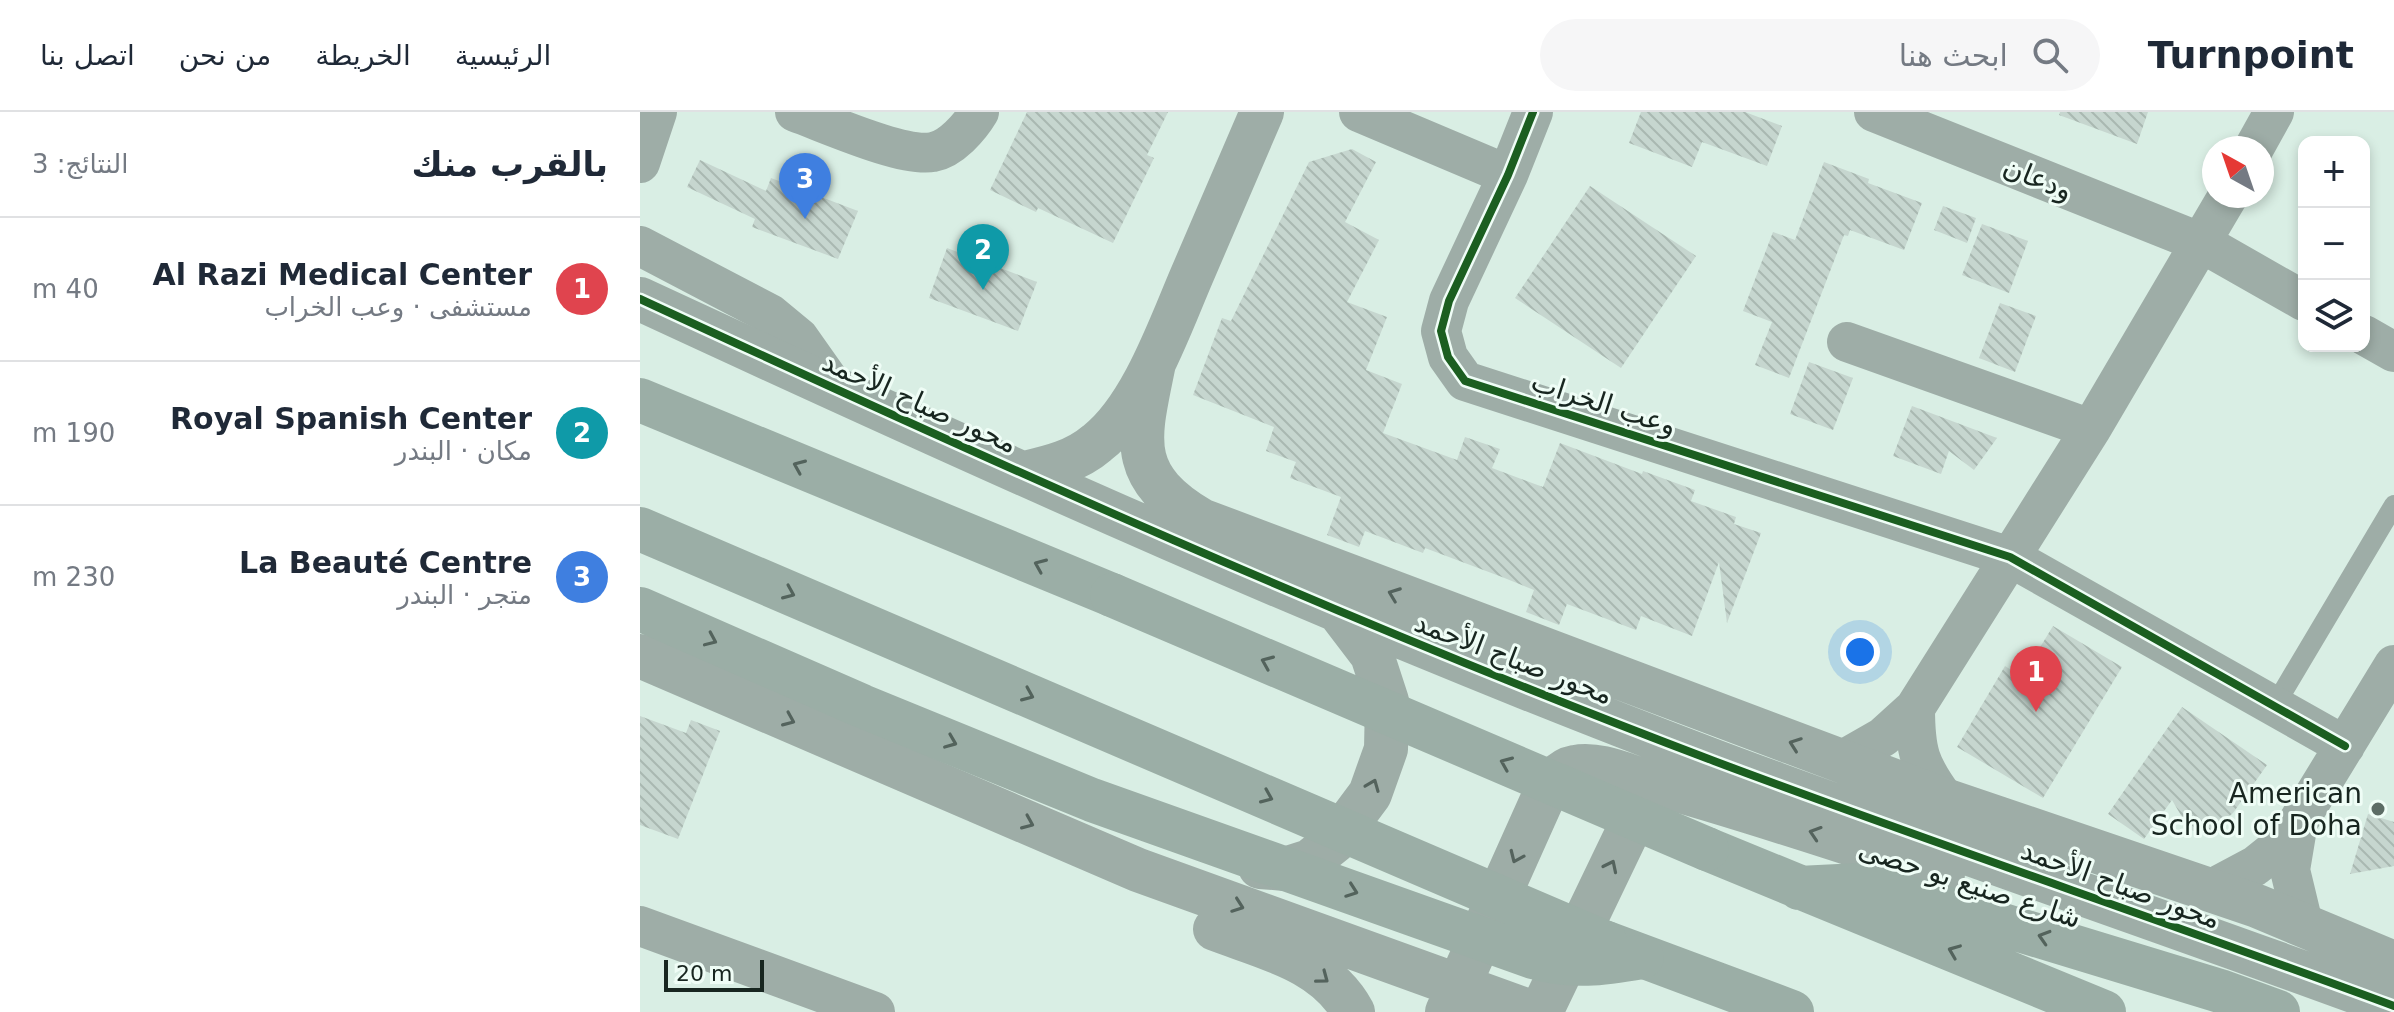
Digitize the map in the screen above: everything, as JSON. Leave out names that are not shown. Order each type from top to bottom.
[{"type":"highway","points":[[640,400],[1097,589],[1799,888],[2104,1012]]},
{"type":"highway","points":[[640,529],[1642,957],[1792,1012]]},
{"type":"highway","points":[[640,609],[862,706],[1092,800],[1522,954],[1556,964],[1592,966],[1642,957]]},
{"type":"highway","points":[[1799,888],[1859,885],[2220,991],[2278,1012]]},
{"type":"street","points":[[640,163],[657,112]]},
{"type":"street","points":[[795,112],[886,145],[933,152],[956,139],[979,112]]},
{"type":"street","points":[[1025,473],[1054,467],[1078,457],[1116,425],[1154,363],[1262,112]]},
{"type":"street","points":[[1359,112],[1508,175]]},
{"type":"street","name":"وعب الخراب","points":[[1533,112],[1508,175],[1449,301],[1441,331],[1448,357],[1465,381],[2010,557],[2345,746]]},
{"type":"street","name":"ودعان","points":[[1874,112],[2202,243],[2298,298]]},
{"type":"street","points":[[2261,136],[2274,112]]},
{"type":"street","points":[[1841,761],[1883,737],[1915,708],[2091,429],[2221,208]]},
{"type":"street","points":[[640,224],[653,252],[770,314],[799,338],[835,389]]},
{"type":"street","name":"محور صباح الأحمد","points":[[640,299],[1339,613],[1726,765],[2394,1006]]},
{"type":"street","points":[[2370,338],[2394,352]]},
{"type":"street","points":[[1847,342],[2091,429]]},
{"type":"street","name":"محور صباح الأحمد","points":[[1154,363],[1142,423],[1142,450],[1150,476],[1175,503],[1215,527],[1945,800],[2303,924],[2394,963]]},
{"type":"street","points":[[1138,870],[1207,863],[1285,869],[1310,861],[1335,841],[1370,794],[1386,749],[1387,701],[1372,655],[1339,613]]},
{"type":"street","points":[[640,656],[1138,870],[1454,998],[1531,1012]]},
{"type":"street","points":[[2210,890],[2239,876],[2275,850],[2298,822],[2394,665]]},
{"type":"street","points":[[1915,708],[1918,755],[1945,800]]},
{"type":"street","points":[[1541,1012],[1651,783],[1656,759],[1652,735]]},
{"type":"street","name":"شارع صنيع بو حصى","points":[[1454,998],[1542,800],[1554,779],[1572,767],[1586,766],[1693,794],[2180,953],[2236,966],[2292,968]]},
{"type":"street","points":[[2298,822],[2290,870],[2303,924]]},
{"type":"street","points":[[1138,870],[1175,909],[1195,921],[1297,960],[1328,980],[1353,1012]]},
{"type":"street","points":[[640,926],[875,1012]]},
{"type":"lane","points":[[2275,705],[2394,505]]},
{"type":"building","points":[[1027,112],[1168,112],[1147,155],[1154,158],[1113,243],[1038,208],[1036,212],[990,190]]},
{"type":"building","points":[[1641,112],[1745,112],[1782,126],[1767,166],[1702,142],[1692,167],[1629,143]]},
{"type":"building","points":[[2060,112],[2148,112],[2137,144],[2059,115]]},
{"type":"building","points":[[1352,149],[1376,162],[1345,222],[1379,240],[1347,302],[1387,317],[1366,370],[1402,384],[1383,433],[1457,460],[1465,437],[1500,449],[1492,468],[1543,487],[1560,443],[1695,490],[1691,501],[1736,517],[1734,524],[1761,533],[1727,623],[1719,562],[1692,636],[1641,616],[1636,630],[1567,604],[1559,625],[1526,612],[1534,590],[1502,577],[1425,548],[1423,553],[1365,531],[1359,547],[1327,535],[1341,497],[1290,478],[1296,462],[1266,451],[1274,427],[1193,395],[1222,318],[1231,321],[1309,162]]},
{"type":"building","points":[[700,160],[766,191],[771,178],[858,211],[838,259],[752,227],[755,219],[687,187]]},
{"type":"building","points":[[1824,162],[1922,203],[1904,250],[1850,230],[1848,236],[1844,235],[1789,378],[1755,365],[1772,322],[1743,311],[1773,232],[1795,240]]},
{"type":"building","points":[[1590,186],[1696,256],[1621,368],[1515,298]]},
{"type":"building","points":[[1943,206],[1976,218],[1967,243],[1934,230]]},
{"type":"building","points":[[1982,224],[2028,241],[2009,293],[1962,275]]},
{"type":"building","points":[[947,248],[1037,282],[1018,331],[929,298]]},
{"type":"building","points":[[2000,303],[2036,316],[2015,372],[1979,358]]},
{"type":"building","points":[[1809,362],[1853,378],[1833,430],[1790,414]]},
{"type":"building","points":[[1912,406],[1997,438],[1974,470],[1949,451],[1941,474],[1893,456]]},
{"type":"building","points":[[2053,626],[2122,667],[2043,798],[1957,747],[2005,666],[2022,677]]},
{"type":"building","points":[[2182,707],[2267,765],[2233,813],[2212,831],[2201,834],[2189,829],[2172,800],[2144,839],[2108,814]]},
{"type":"building","points":[[640,716],[686,733],[691,720],[720,731],[678,839],[640,825]]},
{"type":"building","points":[[2368,814],[2394,822],[2394,866],[2350,874]]},
{"type":"cycle path","points":[[1533,112],[1508,175],[1449,301],[1441,331],[1448,357],[1465,381],[2010,557],[2345,746]]},
{"type":"cycle path","points":[[640,299],[1039,481],[1442,654],[1714,761],[2394,1006]]},
{"type":"place","name":"La Beauté Centre","points":[[805,219]]},
{"type":"place","name":"Royal Spanish Center","points":[[983,290]]},
{"type":"place","name":"Al Razi Medical Center","points":[[2036,712]]},
{"type":"place","name":"American School of Doha","points":[[2378,809]]}]
